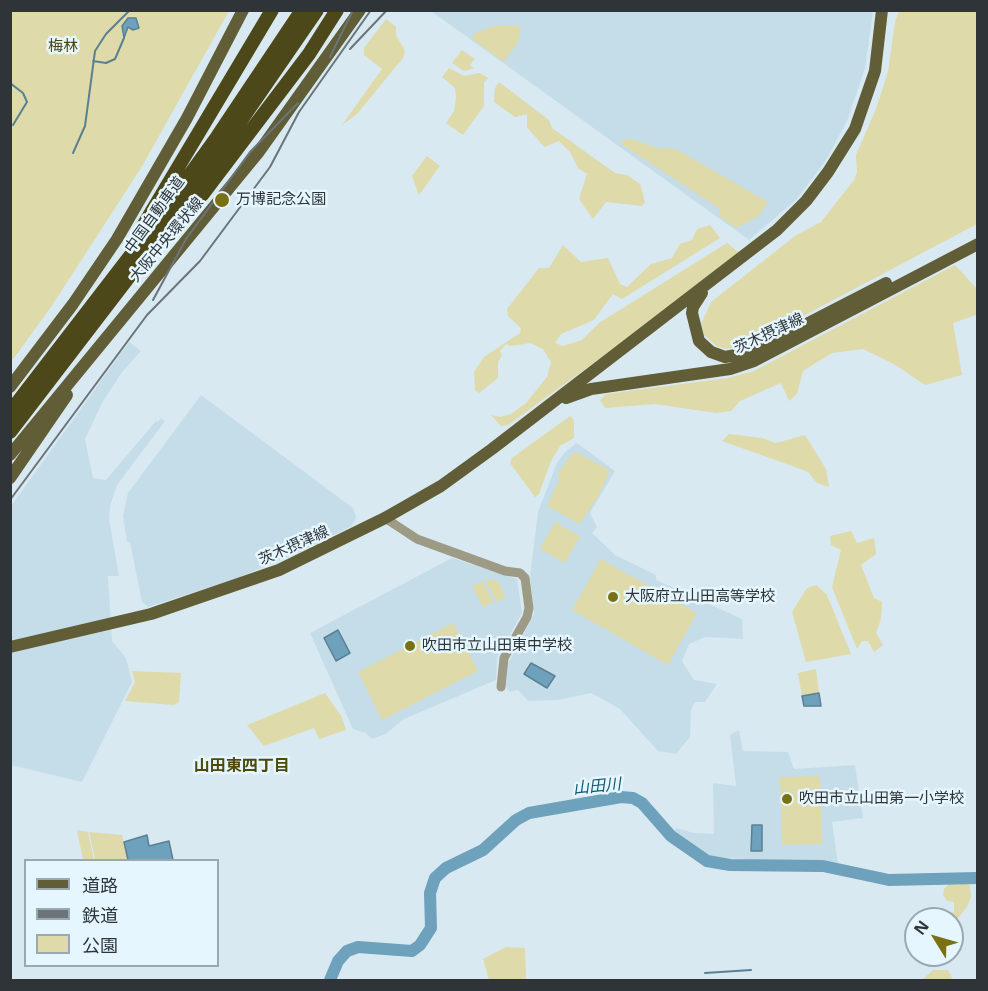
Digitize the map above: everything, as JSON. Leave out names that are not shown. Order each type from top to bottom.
[{"type":"highway","points":[[64,354],[160,199],[211,109],[272,10]]},
{"type":"highway","name":"中国自動車道","points":[[10,432],[302,10]]},
{"type":"highway","name":"中国自動車道","points":[[10,412],[64,354],[178,213],[316,10]]},
{"type":"highway","points":[[64,354],[163,246],[309,54],[337,10]]},
{"type":"main road","points":[[10,387],[73,304],[117,239],[187,118],[243,10]]},
{"type":"main road","name":"大阪中央環状線","points":[[10,455],[269,139],[360,10]]},
{"type":"main road","name":"茨木摂津線","points":[[10,647],[117,623],[216,594],[279,570],[385,518],[441,486],[557,402],[777,230],[806,201],[849,141],[875,71],[882,10]]},
{"type":"main road","name":"茨木摂津線","points":[[712,281],[693,307],[694,325],[699,341],[711,352],[725,357],[738,357],[978,235]]},
{"type":"main road","name":"茨木摂津線","points":[[557,402],[591,389],[730,369],[754,361],[978,244]]},
{"type":"main road","points":[[10,478],[98,346]]},
{"type":"street","points":[[385,518],[417,539],[505,571],[520,573],[525,578],[529,608],[527,617],[504,658],[501,687]]},
{"type":"shaded area","points":[[431,11],[873,11],[865,68],[847,121],[826,160],[797,199],[749,240]]},
{"type":"shaded area","points":[[129,342],[141,351],[122,372],[102,403],[85,439],[93,478],[106,480],[156,421],[158,422],[161,418],[165,421],[117,485],[110,506],[109,519],[119,576],[108,576],[112,641],[126,658],[132,682],[82,782],[11,765],[11,506]]},
{"type":"shaded area","points":[[201,395],[353,508],[356,517],[352,526],[297,553],[240,577],[148,607],[142,602],[130,542],[127,542],[123,516],[128,493]]},
{"type":"shaded area","name":"大阪府立山田高等学校","points":[[577,443],[615,471],[590,513],[597,527],[592,533],[615,555],[656,575],[656,580],[742,619],[743,639],[705,637],[689,644],[682,661],[694,680],[717,684],[705,702],[695,702],[691,710],[690,737],[676,754],[658,751],[620,709],[591,693],[558,700],[528,701],[518,690],[509,692],[506,685],[508,664],[534,614],[530,577],[538,512],[557,463],[566,451]]},
{"type":"shaded area","name":"吹田市立山田東中学校","points":[[452,558],[517,579],[522,613],[497,658],[496,680],[404,719],[386,734],[372,739],[366,733],[353,729],[310,633]]},
{"type":"shaded area","name":"吹田市立山田第一小学校","points":[[739,730],[743,751],[788,752],[794,769],[855,765],[863,818],[832,822],[838,864],[709,857],[696,851],[674,833],[676,828],[694,833],[714,834],[713,783],[736,786],[730,735]]},
{"type":"green space","name":"梅林","points":[[10,11],[229,11],[141,168],[51,307],[11,362]]},
{"type":"green space","points":[[899,11],[977,11],[977,224],[754,342],[727,349],[718,347],[704,335],[701,324],[711,302],[795,236],[821,222],[854,180],[857,172],[856,155],[876,109],[888,72],[895,22]]},
{"type":"green space","points":[[386,19],[396,27],[396,35],[405,51],[403,58],[357,114],[342,125],[382,69],[364,55],[364,48]]},
{"type":"green space","points":[[497,25],[521,26],[518,42],[504,62],[471,38],[477,32]]},
{"type":"green space","points":[[462,50],[475,59],[470,65],[474,68],[464,71],[452,63]]},
{"type":"green space","points":[[449,68],[464,76],[480,73],[488,78],[484,83],[484,106],[463,135],[446,123],[454,111],[456,99],[455,88],[442,77]]},
{"type":"green space","points":[[499,82],[549,120],[552,128],[615,173],[627,175],[640,184],[645,202],[642,206],[606,202],[593,219],[579,199],[587,174],[578,168],[570,152],[559,141],[544,147],[527,127],[527,114],[515,117],[494,102],[495,88]]},
{"type":"green space","points":[[628,138],[658,148],[676,149],[768,202],[759,216],[736,228],[718,215],[720,209],[620,143]]},
{"type":"green space","points":[[427,156],[440,166],[419,195],[412,176]]},
{"type":"green space","points":[[710,225],[720,238],[622,299],[613,294],[594,320],[561,334],[555,343],[563,346],[582,340],[599,323],[727,243],[742,255],[508,425],[501,426],[491,415],[500,417],[511,414],[526,403],[547,377],[551,362],[543,349],[530,343],[511,346],[506,344],[500,351],[502,355],[498,362],[498,378],[479,393],[475,390],[474,372],[484,357],[520,333],[521,328],[508,316],[507,309],[539,268],[549,268],[563,245],[581,262],[608,258],[620,284],[627,287],[651,264],[672,258],[680,244],[692,240],[697,229]]},
{"type":"green space","points":[[955,265],[977,289],[976,315],[953,323],[962,375],[925,385],[894,364],[863,349],[832,353],[803,371],[797,394],[789,401],[781,383],[740,401],[731,411],[716,413],[655,404],[605,408],[600,400],[606,394],[728,378],[754,371]]},
{"type":"green space","points":[[570,416],[574,420],[574,438],[560,446],[551,461],[539,494],[535,497],[510,463],[512,458]]},
{"type":"green space","points":[[729,434],[762,438],[776,443],[805,435],[826,469],[829,487],[817,483],[808,472],[722,441]]},
{"type":"green space","points":[[576,452],[610,470],[599,495],[580,524],[547,506],[559,481],[558,473],[571,455]]},
{"type":"green space","points":[[555,522],[580,536],[565,563],[540,549]]},
{"type":"green space","points":[[851,531],[857,543],[874,538],[876,554],[861,565],[874,598],[882,602],[881,619],[876,633],[883,645],[874,652],[868,641],[862,641],[857,649],[832,587],[841,550],[831,545],[830,536]]},
{"type":"green space","points":[[601,559],[697,613],[668,665],[572,610]]},
{"type":"green space","points":[[485,579],[498,581],[506,597],[496,602]]},
{"type":"green space","points":[[483,581],[493,602],[483,607],[472,586]]},
{"type":"green space","points":[[816,585],[827,595],[851,654],[806,662],[792,612],[807,588]]},
{"type":"green space","points":[[453,623],[478,671],[382,720],[358,672]]},
{"type":"green space","points":[[816,669],[819,693],[802,696],[798,673]]},
{"type":"green space","points":[[132,671],[181,673],[179,702],[174,705],[125,701],[135,682]]},
{"type":"green space","points":[[325,693],[342,717],[346,730],[319,739],[314,728],[264,746],[247,725]]},
{"type":"green space","points":[[820,776],[822,844],[782,845],[780,777]]},
{"type":"green space","points":[[77,830],[88,832],[94,859],[83,859]]},
{"type":"green space","points":[[89,832],[122,835],[128,859],[95,859]]},
{"type":"green space","points":[[963,883],[970,885],[971,897],[964,911],[964,907],[954,907],[954,902],[947,901],[943,895],[944,889],[949,884]]},
{"type":"green space","points":[[506,947],[525,948],[526,980],[489,980],[483,959]]},
{"type":"green space","points":[[933,970],[948,970],[953,980],[922,980]]},
{"type":"water","points":[[128,18],[136,18],[139,28],[133,30],[128,27],[124,38],[122,26]]},
{"type":"water","points":[[338,630],[350,653],[336,661],[324,638]]},
{"type":"water","points":[[531,663],[555,676],[547,688],[524,674]]},
{"type":"water","points":[[819,693],[821,706],[804,706],[802,696]]},
{"type":"water","points":[[752,825],[762,825],[762,851],[751,851]]},
{"type":"water","points":[[147,835],[149,846],[169,841],[173,859],[128,859],[124,842]]},
{"type":"waterway","points":[[73,153],[85,126],[95,51],[106,34],[129,11]]},
{"type":"waterway","points":[[93,61],[106,63],[115,59],[124,38]]},
{"type":"waterway","points":[[10,83],[23,93],[27,102],[13,125]]},
{"type":"waterway","name":"山田川","points":[[330,980],[338,961],[347,951],[358,947],[412,951],[420,945],[431,928],[430,893],[435,878],[446,868],[483,850],[516,820],[529,813],[621,797],[633,798],[642,803],[671,836],[707,861],[730,865],[823,866],[889,880],[978,878]]},
{"type":"waterway","points":[[705,973],[751,970]]},
{"type":"railway","points":[[330,57],[353,10]]},
{"type":"railway","points":[[10,500],[147,315],[200,261],[270,167],[299,112],[371,10]]},
{"type":"railway","points":[[350,49],[387,10]]},
{"type":"railway","points":[[153,300],[186,239],[250,152],[298,103]]},
{"type":"place","name":"万博記念公園","points":[[222,200]]},
{"type":"place","name":"大阪府立山田高等学校","points":[[613,597]]},
{"type":"place","name":"吹田市立山田東中学校","points":[[410,646]]},
{"type":"place","name":"吹田市立山田第一小学校","points":[[787,799]]},
{"type":"district","name":"山田東四丁目","points":[[242,766]]}]
